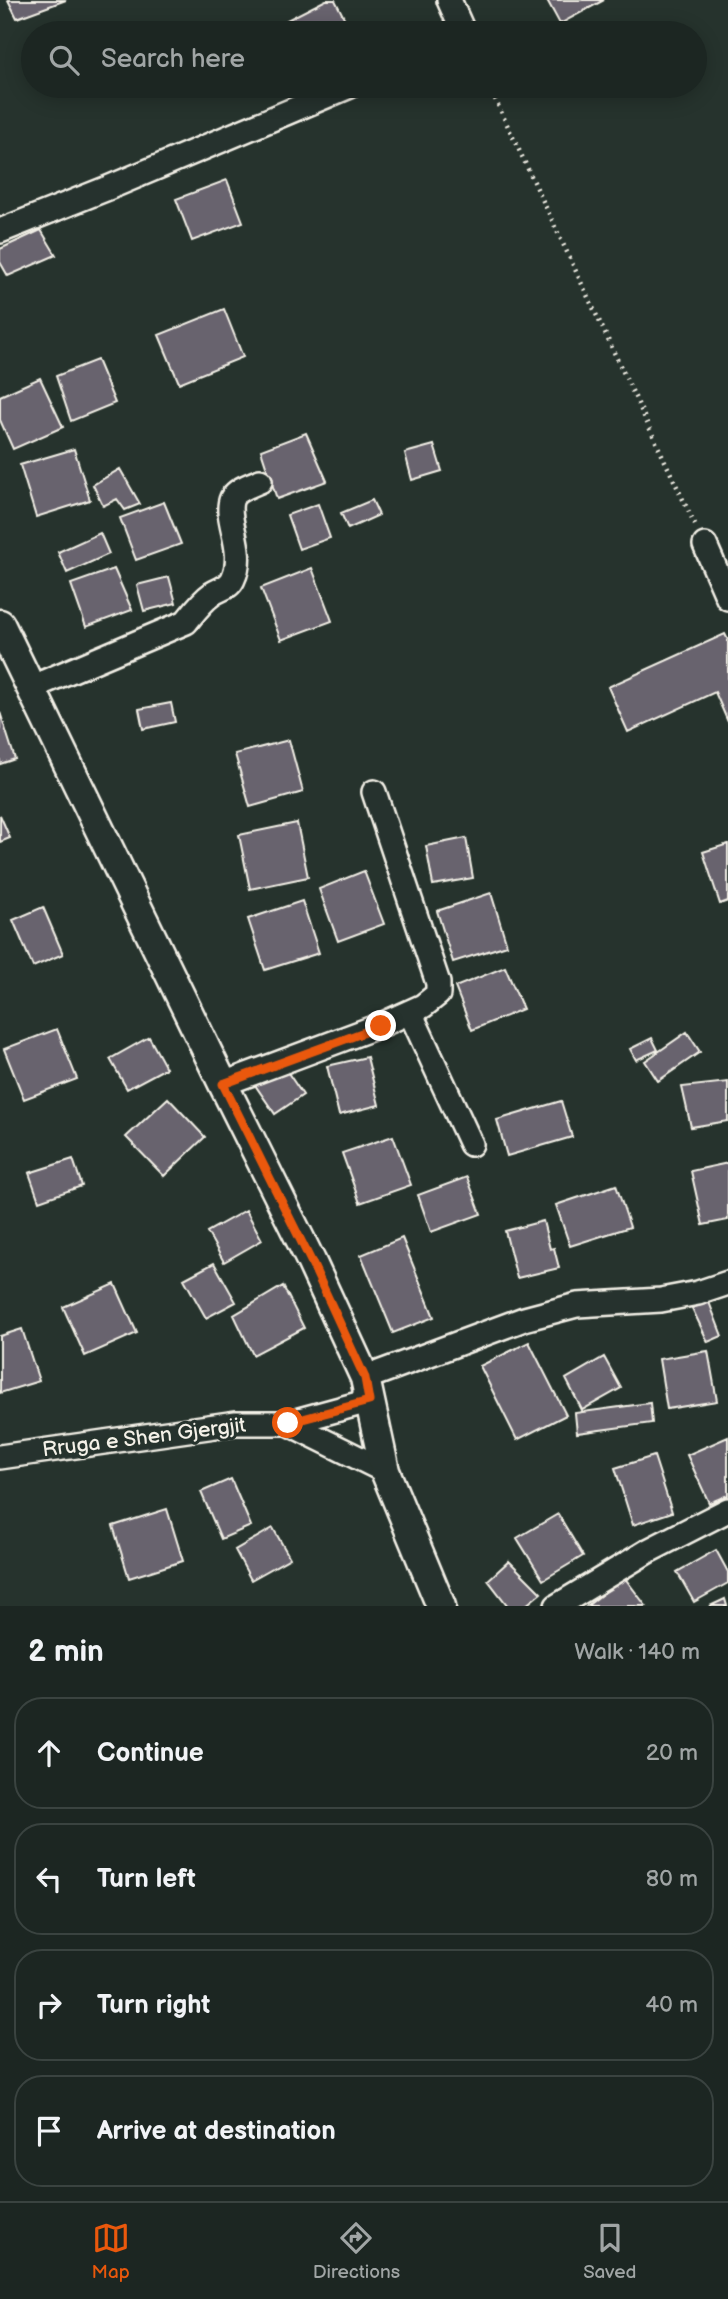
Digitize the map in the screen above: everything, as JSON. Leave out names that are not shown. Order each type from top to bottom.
[{"type":"street","points":[[449,0],[458,21]]},
{"type":"street","points":[[0,231],[322,98]]},
{"type":"street","points":[[30,688],[186,622],[212,594],[230,585],[236,574],[239,557],[230,512],[233,498],[241,490],[260,481]]},
{"type":"street","points":[[705,545],[728,598]]},
{"type":"street","points":[[0,624],[311,1261],[367,1390],[385,1471],[442,1606]]},
{"type":"street","points":[[223,1084],[381,1026],[423,1006],[438,994],[438,983],[374,792]]},
{"type":"street","points":[[410,1012],[471,1144]]},
{"type":"street","points":[[288,1423],[524,1319],[577,1305],[661,1300],[698,1293],[728,1283]]},
{"type":"street","name":"Rruga e Shen Gjergjit","points":[[0,1457],[236,1423],[288,1423]]},
{"type":"street","points":[[288,1423],[385,1471]]},
{"type":"street","points":[[557,1606],[648,1551],[728,1510]]},
{"type":"path","points":[[495,98],[705,545]]},
{"type":"building","points":[[8,0],[66,0],[17,18]]},
{"type":"building","points":[[326,0],[335,0],[346,21],[288,21]]},
{"type":"building","points":[[547,0],[604,0],[566,21],[558,21]]},
{"type":"building","points":[[227,180],[243,222],[192,241],[176,199]]},
{"type":"building","points":[[41,230],[56,255],[8,276],[0,262],[0,249]]},
{"type":"building","points":[[224,309],[243,357],[179,383],[159,335]]},
{"type":"building","points":[[97,360],[115,403],[71,421],[56,376]]},
{"type":"building","points":[[40,378],[63,427],[13,449],[0,420],[0,396]]},
{"type":"building","points":[[306,433],[327,481],[277,499],[261,450]]},
{"type":"building","points":[[434,445],[442,471],[412,480],[405,453]]},
{"type":"building","points":[[74,449],[90,500],[36,517],[20,465]]},
{"type":"building","points":[[120,469],[140,504],[125,510],[117,499],[103,506],[93,485]]},
{"type":"building","points":[[372,500],[379,515],[348,529],[341,513]]},
{"type":"building","points":[[164,502],[181,544],[136,560],[120,518]]},
{"type":"building","points":[[318,504],[330,538],[299,549],[287,515]]},
{"type":"building","points":[[100,533],[109,554],[67,573],[58,552]]},
{"type":"building","points":[[312,568],[332,621],[281,640],[261,588]]},
{"type":"building","points":[[114,569],[132,610],[86,627],[71,584]]},
{"type":"building","points":[[169,577],[176,603],[144,611],[137,585]]},
{"type":"building","points":[[725,634],[728,640],[728,722],[715,692],[628,732],[608,687]]},
{"type":"building","points":[[171,703],[175,722],[143,729],[139,709]]},
{"type":"building","points":[[0,712],[15,759],[0,764]]},
{"type":"building","points":[[289,740],[303,792],[250,807],[235,754]]},
{"type":"building","points":[[0,815],[10,838],[0,842]]},
{"type":"building","points":[[297,823],[308,877],[250,889],[239,835]]},
{"type":"building","points":[[466,838],[473,878],[433,885],[426,846]]},
{"type":"building","points":[[728,844],[728,901],[720,904],[703,852]]},
{"type":"building","points":[[364,871],[384,924],[338,941],[319,889]]},
{"type":"building","points":[[491,893],[507,945],[453,962],[437,911]]},
{"type":"building","points":[[302,901],[319,953],[265,970],[248,919]]},
{"type":"building","points":[[43,907],[63,954],[33,967],[13,920]]},
{"type":"building","points":[[505,967],[523,1009],[472,1030],[455,987]]},
{"type":"building","points":[[57,1029],[77,1079],[24,1099],[4,1049]]},
{"type":"building","points":[[687,1032],[700,1052],[658,1081],[645,1061]]},
{"type":"building","points":[[149,1037],[166,1068],[127,1089],[110,1059]]},
{"type":"building","points":[[652,1038],[658,1050],[636,1060],[630,1049]]},
{"type":"building","points":[[367,1057],[379,1105],[339,1115],[327,1066]]},
{"type":"building","points":[[284,1067],[303,1095],[275,1114],[255,1085]]},
{"type":"building","points":[[728,1082],[728,1121],[691,1127],[682,1087]]},
{"type":"building","points":[[168,1098],[205,1137],[164,1176],[126,1137]]},
{"type":"building","points":[[561,1101],[572,1137],[507,1156],[497,1120]]},
{"type":"building","points":[[393,1136],[411,1185],[360,1203],[342,1153]]},
{"type":"building","points":[[73,1159],[82,1186],[39,1201],[29,1173]]},
{"type":"building","points":[[728,1163],[728,1220],[703,1225],[691,1171]]},
{"type":"building","points":[[467,1177],[481,1214],[431,1232],[418,1195]]},
{"type":"building","points":[[616,1185],[630,1227],[570,1246],[556,1205]]},
{"type":"building","points":[[246,1210],[262,1240],[224,1262],[207,1232]]},
{"type":"building","points":[[543,1221],[550,1249],[554,1248],[559,1268],[517,1278],[505,1231]]},
{"type":"building","points":[[402,1238],[434,1317],[393,1333],[361,1255]]},
{"type":"building","points":[[214,1263],[236,1302],[206,1318],[184,1279]]},
{"type":"building","points":[[115,1284],[137,1333],[85,1356],[63,1307]]},
{"type":"building","points":[[283,1286],[304,1328],[253,1355],[234,1315]]},
{"type":"building","points":[[709,1302],[722,1336],[708,1342],[692,1308]]},
{"type":"building","points":[[22,1329],[39,1381],[0,1393],[0,1336]]},
{"type":"building","points":[[529,1342],[566,1415],[517,1440],[480,1366]]},
{"type":"building","points":[[708,1351],[717,1401],[667,1409],[659,1359]]},
{"type":"building","points":[[604,1357],[621,1388],[582,1410],[566,1379]]},
{"type":"building","points":[[650,1403],[652,1423],[577,1433],[575,1413]]},
{"type":"building","points":[[728,1437],[728,1495],[709,1503],[687,1455]]},
{"type":"building","points":[[654,1456],[672,1512],[633,1525],[615,1468]]},
{"type":"building","points":[[231,1479],[251,1526],[221,1539],[201,1492]]},
{"type":"building","points":[[167,1509],[183,1561],[129,1578],[113,1526]]},
{"type":"building","points":[[558,1514],[583,1556],[543,1580],[517,1538]]},
{"type":"building","points":[[273,1528],[290,1558],[251,1580],[235,1550]]},
{"type":"building","points":[[716,1550],[728,1572],[728,1583],[694,1602],[677,1572]]},
{"type":"building","points":[[509,1561],[541,1593],[525,1606],[508,1606],[488,1580]]},
{"type":"building","points":[[624,1577],[646,1606],[587,1606]]},
{"type":"building","points":[[725,1599],[727,1606],[710,1606]]},
{"type":"route","points":[[288,1423],[369,1401],[365,1378],[311,1261],[223,1084],[381,1026]]}]
